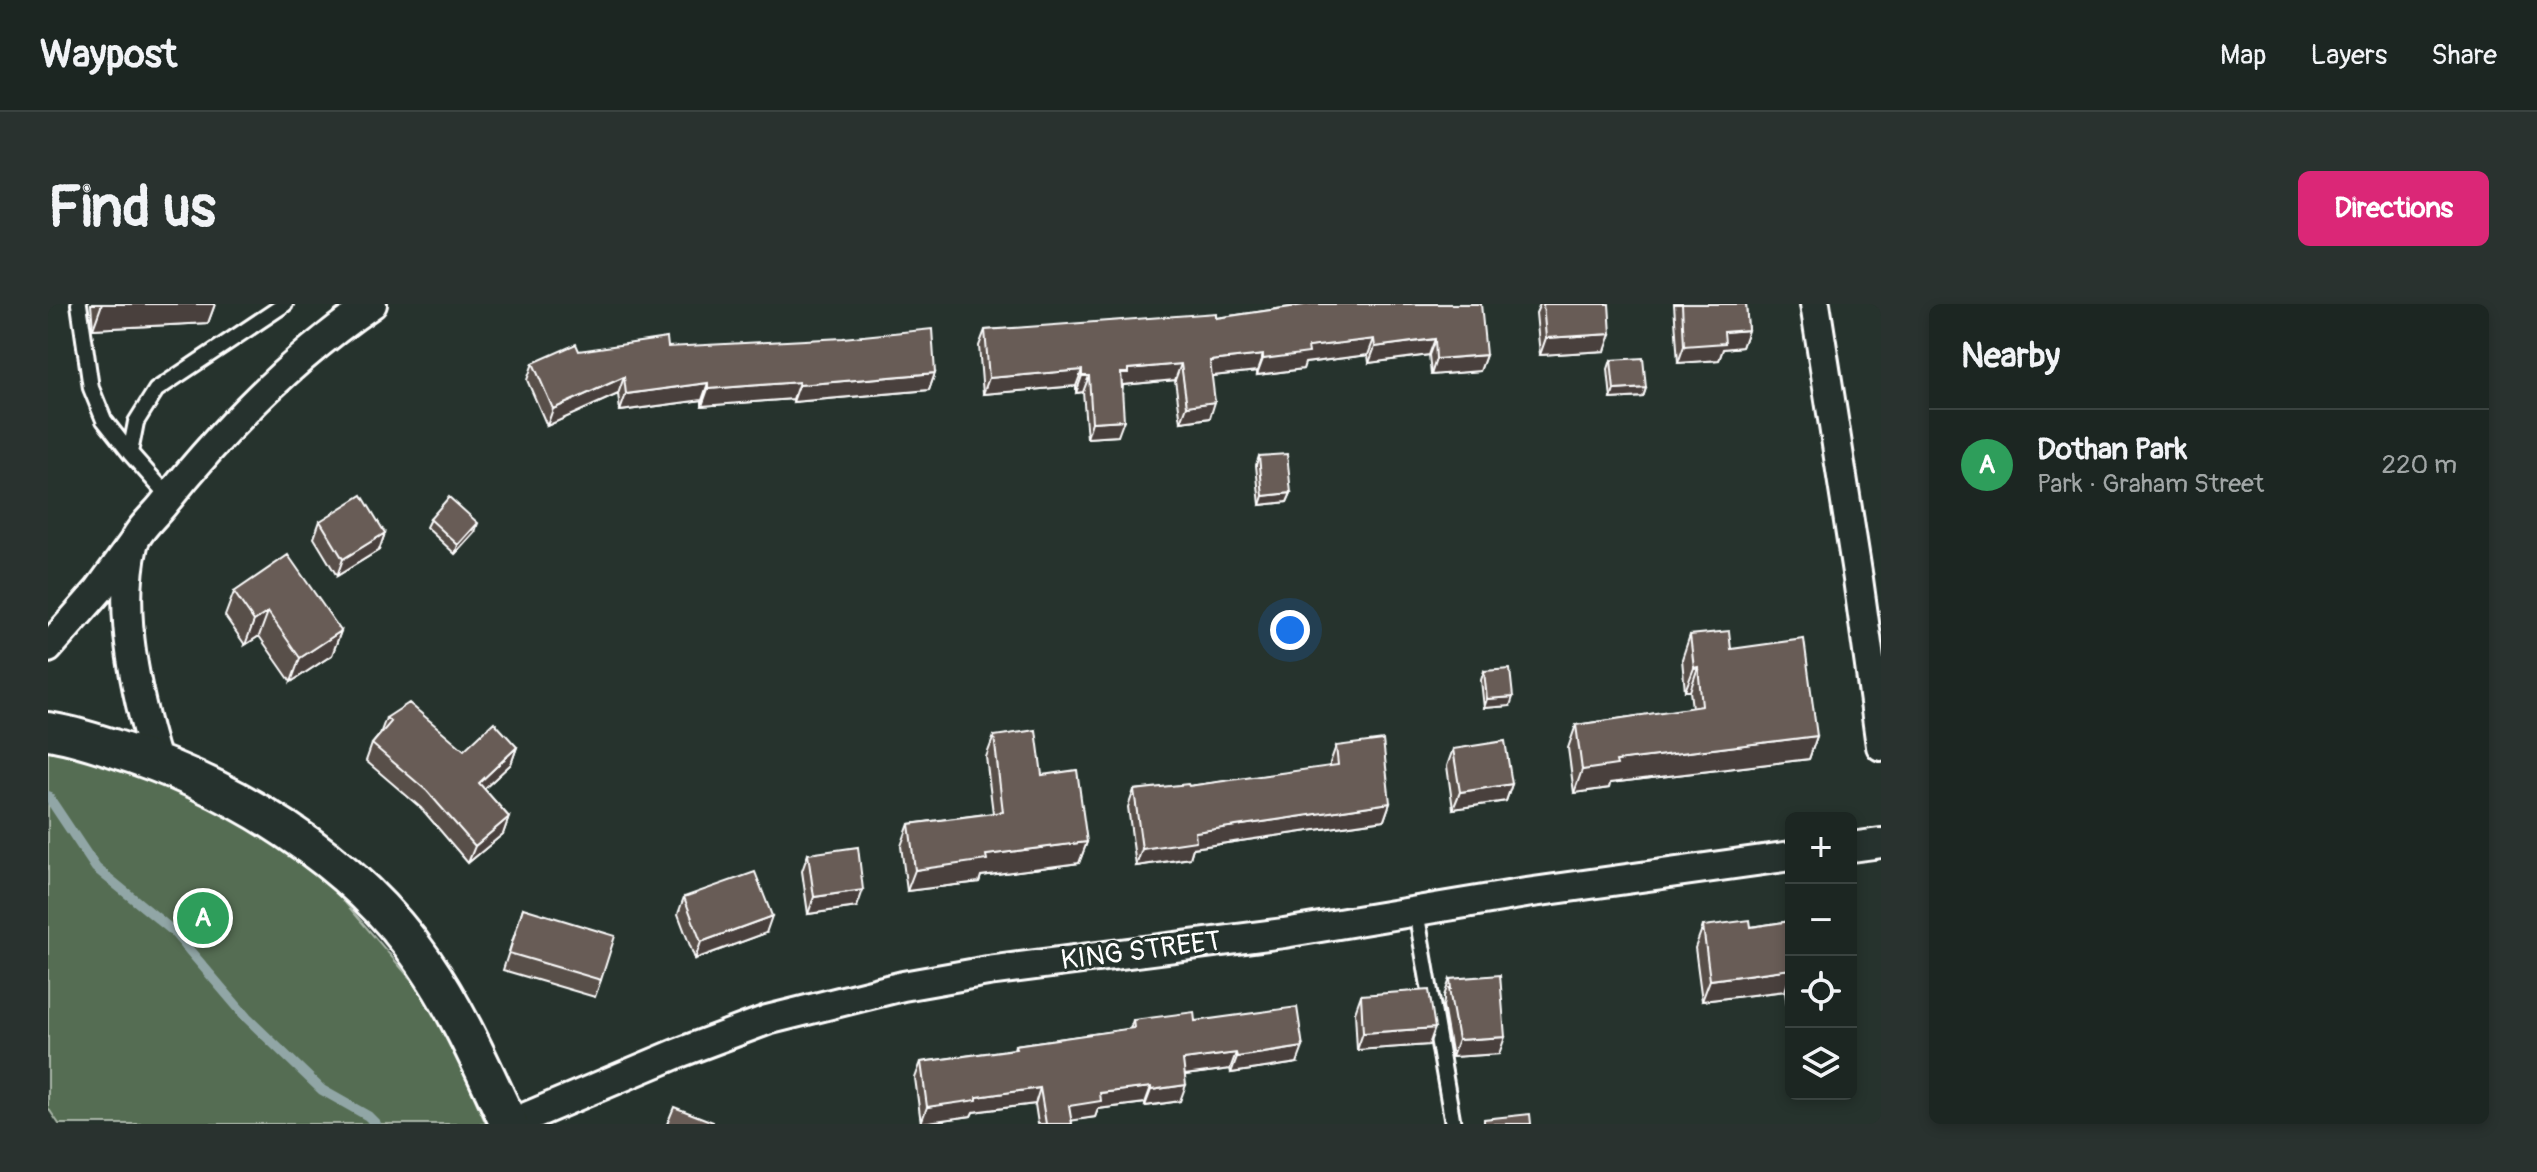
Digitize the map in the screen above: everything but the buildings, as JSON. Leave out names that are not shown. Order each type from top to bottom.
[{"type":"street","points":[[48,648],[99,590],[210,446],[282,374],[372,304]]},
{"type":"street","points":[[1815,304],[1881,746]]},
{"type":"street","points":[[134,542],[129,587],[129,631],[134,676],[156,761]]},
{"type":"street","points":[[48,731],[66,733],[156,761],[251,809],[339,869],[392,920],[424,962],[465,1029],[510,1124]]},
{"type":"street","points":[[1857,846],[1881,843]]},
{"type":"street","name":"KING STREET","points":[[510,1124],[676,1054],[767,1020],[903,986],[988,971],[1284,933],[1785,857]]},
{"type":"lane","points":[[79,304],[91,388],[104,420],[169,497]]},
{"type":"lane","points":[[130,453],[136,422],[156,390],[285,304]]},
{"type":"lane","points":[[1416,911],[1453,1124]]},
{"type":"green space","points":[[48,748],[149,777],[221,809],[294,856],[336,892],[434,1006],[486,1124],[59,1124],[48,1108]]},
{"type":"waterway","points":[[48,796],[96,868],[173,931],[247,1018],[322,1090],[368,1116],[376,1124]]},
{"type":"place","name":"Dothan Park","points":[[203,918]]}]
